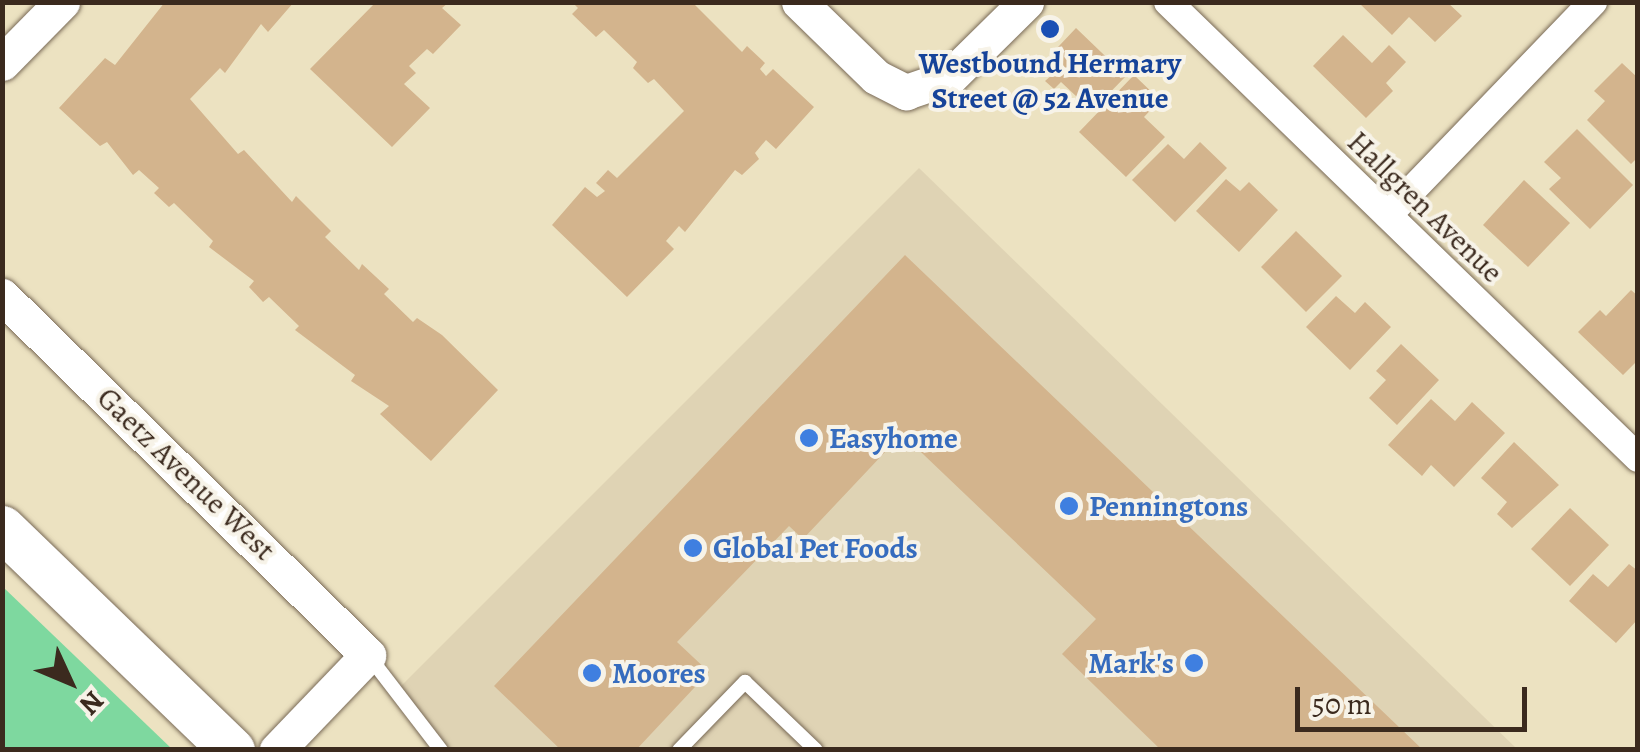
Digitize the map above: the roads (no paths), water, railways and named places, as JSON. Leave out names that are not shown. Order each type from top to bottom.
[{"type":"main road","points":[[2,528],[232,750]]},
{"type":"street","points":[[2,63],[62,2]]},
{"type":"street","points":[[799,2],[876,77],[906,92],[950,77],[1026,2]]},
{"type":"street","name":"Hallgren Avenue","points":[[1168,2],[1638,458]]},
{"type":"street","points":[[1388,216],[1593,2]]},
{"type":"street","name":"Gaetz Avenue West","points":[[2,296],[368,655]]},
{"type":"street","points":[[277,750],[368,655]]},
{"type":"lane","points":[[368,655],[441,750]]},
{"type":"lane","points":[[679,750],[745,682],[816,750]]},
{"type":"place","name":"Westbound Hermary Street @ 52 Avenue","points":[[1050,29]]},
{"type":"place","name":"Easyhome","points":[[809,438]]},
{"type":"place","name":"Penningtons","points":[[1069,506]]},
{"type":"place","name":"Global Pet Foods","points":[[693,548]]},
{"type":"place","name":"Mark's","points":[[1194,663]]},
{"type":"place","name":"Moores","points":[[592,673]]}]
